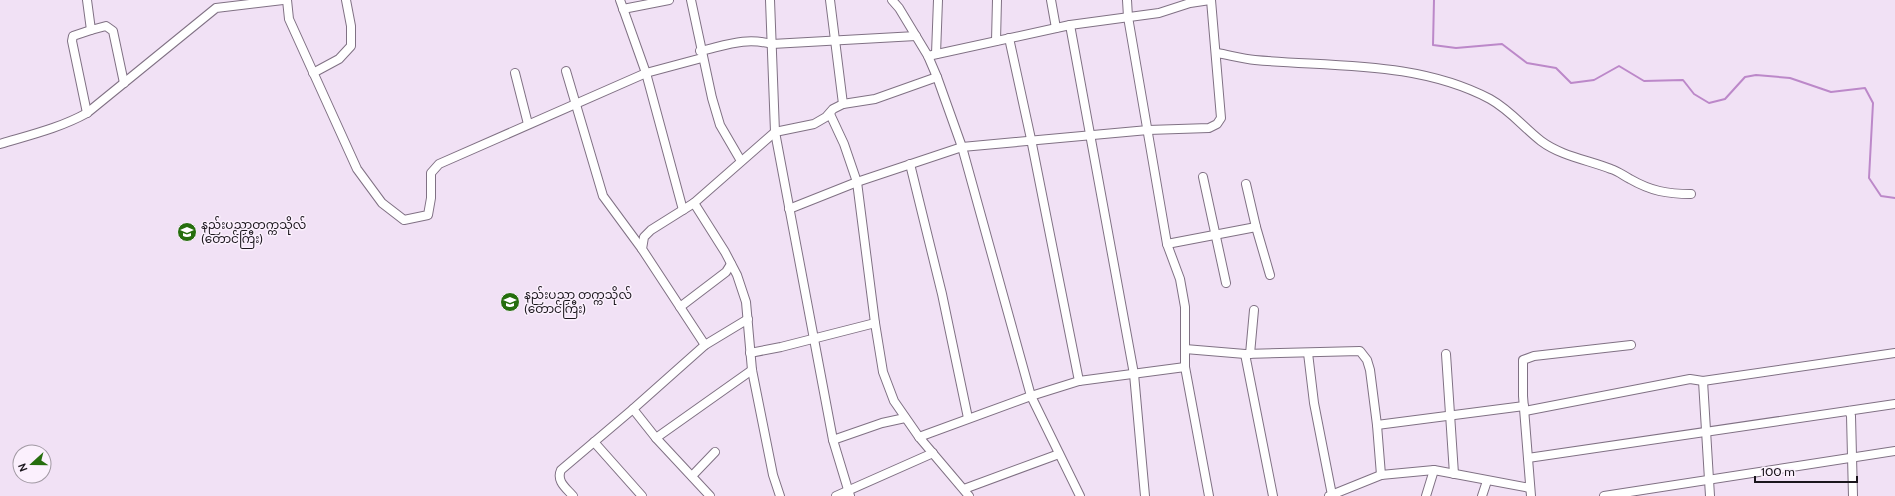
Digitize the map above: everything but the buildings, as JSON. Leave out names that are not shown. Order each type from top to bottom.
[{"type":"street","points":[[87,0],[91,30]]},
{"type":"street","points":[[0,144],[42,132],[74,120],[87,113],[216,8],[285,0],[289,20],[357,168],[382,203],[404,220],[428,215],[431,198],[431,173],[438,164],[646,73],[742,41],[756,40],[772,44],[916,36]]},
{"type":"street","points":[[313,73],[339,59],[351,46],[351,26],[346,0]]},
{"type":"street","points":[[620,0],[646,73],[683,210]]},
{"type":"street","points":[[623,9],[670,0]]},
{"type":"street","points":[[690,0],[701,54],[720,125],[741,161]]},
{"type":"street","points":[[770,0],[775,132],[832,440],[849,493]]},
{"type":"street","points":[[830,0],[843,104]]},
{"type":"street","points":[[892,0],[899,8],[916,36],[932,55]]},
{"type":"street","points":[[938,0],[932,55],[937,77],[962,147],[1031,396],[1080,496]]},
{"type":"street","points":[[996,41],[997,0]]},
{"type":"street","points":[[1051,0],[1056,28]]},
{"type":"street","points":[[1127,0],[1128,17],[1167,244],[1180,279],[1185,307],[1185,367],[1209,496]]},
{"type":"street","points":[[789,209],[857,182],[962,147],[1148,130],[1209,128],[1217,124],[1221,118],[1217,53],[1211,0],[1190,3],[1159,13],[1070,25],[932,55]]},
{"type":"street","points":[[1070,25],[1134,374],[1145,496]]},
{"type":"street","points":[[87,113],[72,41],[73,36],[106,26],[113,31],[124,83]]},
{"type":"street","points":[[1009,38],[1079,381]]},
{"type":"street","points":[[1217,53],[1254,60],[1344,64],[1424,75],[1455,83],[1490,100],[1510,112],[1542,142],[1556,149],[1614,169],[1652,190],[1669,194],[1690,194]]},
{"type":"street","points":[[566,71],[603,196],[642,249],[706,345]]},
{"type":"street","points":[[515,73],[528,124]]},
{"type":"street","points":[[642,249],[644,237],[651,230],[694,203],[775,132],[814,124],[830,114],[833,109],[843,104],[875,99],[937,77]]},
{"type":"street","points":[[830,114],[844,144],[857,182],[875,324],[883,372],[894,402],[905,418],[919,437],[969,496]]},
{"type":"street","points":[[910,164],[942,294],[968,418]]},
{"type":"street","points":[[1203,177],[1226,283]]},
{"type":"street","points":[[1246,184],[1256,227],[1270,275]]},
{"type":"street","points":[[694,203],[731,264],[746,302],[752,370],[773,475],[780,496]]},
{"type":"street","points":[[1167,244],[1256,227]]},
{"type":"street","points":[[680,307],[726,272],[731,264]]},
{"type":"street","points":[[1254,310],[1248,354],[1273,496]]},
{"type":"street","points":[[573,496],[561,483],[558,475],[560,470],[706,345],[748,319]]},
{"type":"street","points":[[750,353],[875,324]]},
{"type":"street","points":[[1308,353],[1314,403],[1331,495],[1381,475],[1434,470],[1488,481],[1531,492],[1524,408],[1523,360],[1534,356],[1631,346]]},
{"type":"street","points":[[1185,349],[1248,354],[1360,351],[1367,360],[1370,370],[1377,425],[1381,475]]},
{"type":"street","points":[[1377,425],[1524,408],[1682,380],[1690,379],[1702,381],[1895,353]]},
{"type":"street","points":[[1446,354],[1454,474]]},
{"type":"street","points":[[919,437],[968,418],[1079,381],[1185,367]]},
{"type":"street","points":[[656,438],[752,370]]},
{"type":"street","points":[[1702,381],[1710,496]]},
{"type":"street","points":[[1528,458],[1895,404]]},
{"type":"street","points":[[633,409],[656,438],[710,496]]},
{"type":"street","points":[[1849,411],[1851,416],[1853,496]]},
{"type":"street","points":[[832,440],[882,423],[905,418]]},
{"type":"street","points":[[594,442],[642,496]]},
{"type":"street","points":[[1604,496],[1895,451]]},
{"type":"street","points":[[692,476],[715,452]]},
{"type":"street","points":[[836,496],[849,493],[933,453]]},
{"type":"street","points":[[964,489],[1059,454]]},
{"type":"street","points":[[1426,496],[1434,470]]},
{"type":"street","points":[[1482,496],[1488,481]]},
{"type":"waterway","points":[[1434,0],[1433,45],[1456,48],[1502,44],[1527,63],[1556,68],[1571,83],[1594,80],[1619,66],[1644,81],[1683,80],[1694,94],[1709,103],[1725,99],[1745,77],[1756,75],[1790,78],[1831,92],[1865,88],[1873,103],[1869,178],[1881,196],[1895,198]]},
{"type":"place","name":"နည်းပညာတက္ကသိုလ် (တောင်ကြီး)","points":[[187,232]]},
{"type":"place","name":"နည်းပညာ တက္ကသိုလ် (တောင်ကြီး)","points":[[510,302]]}]
